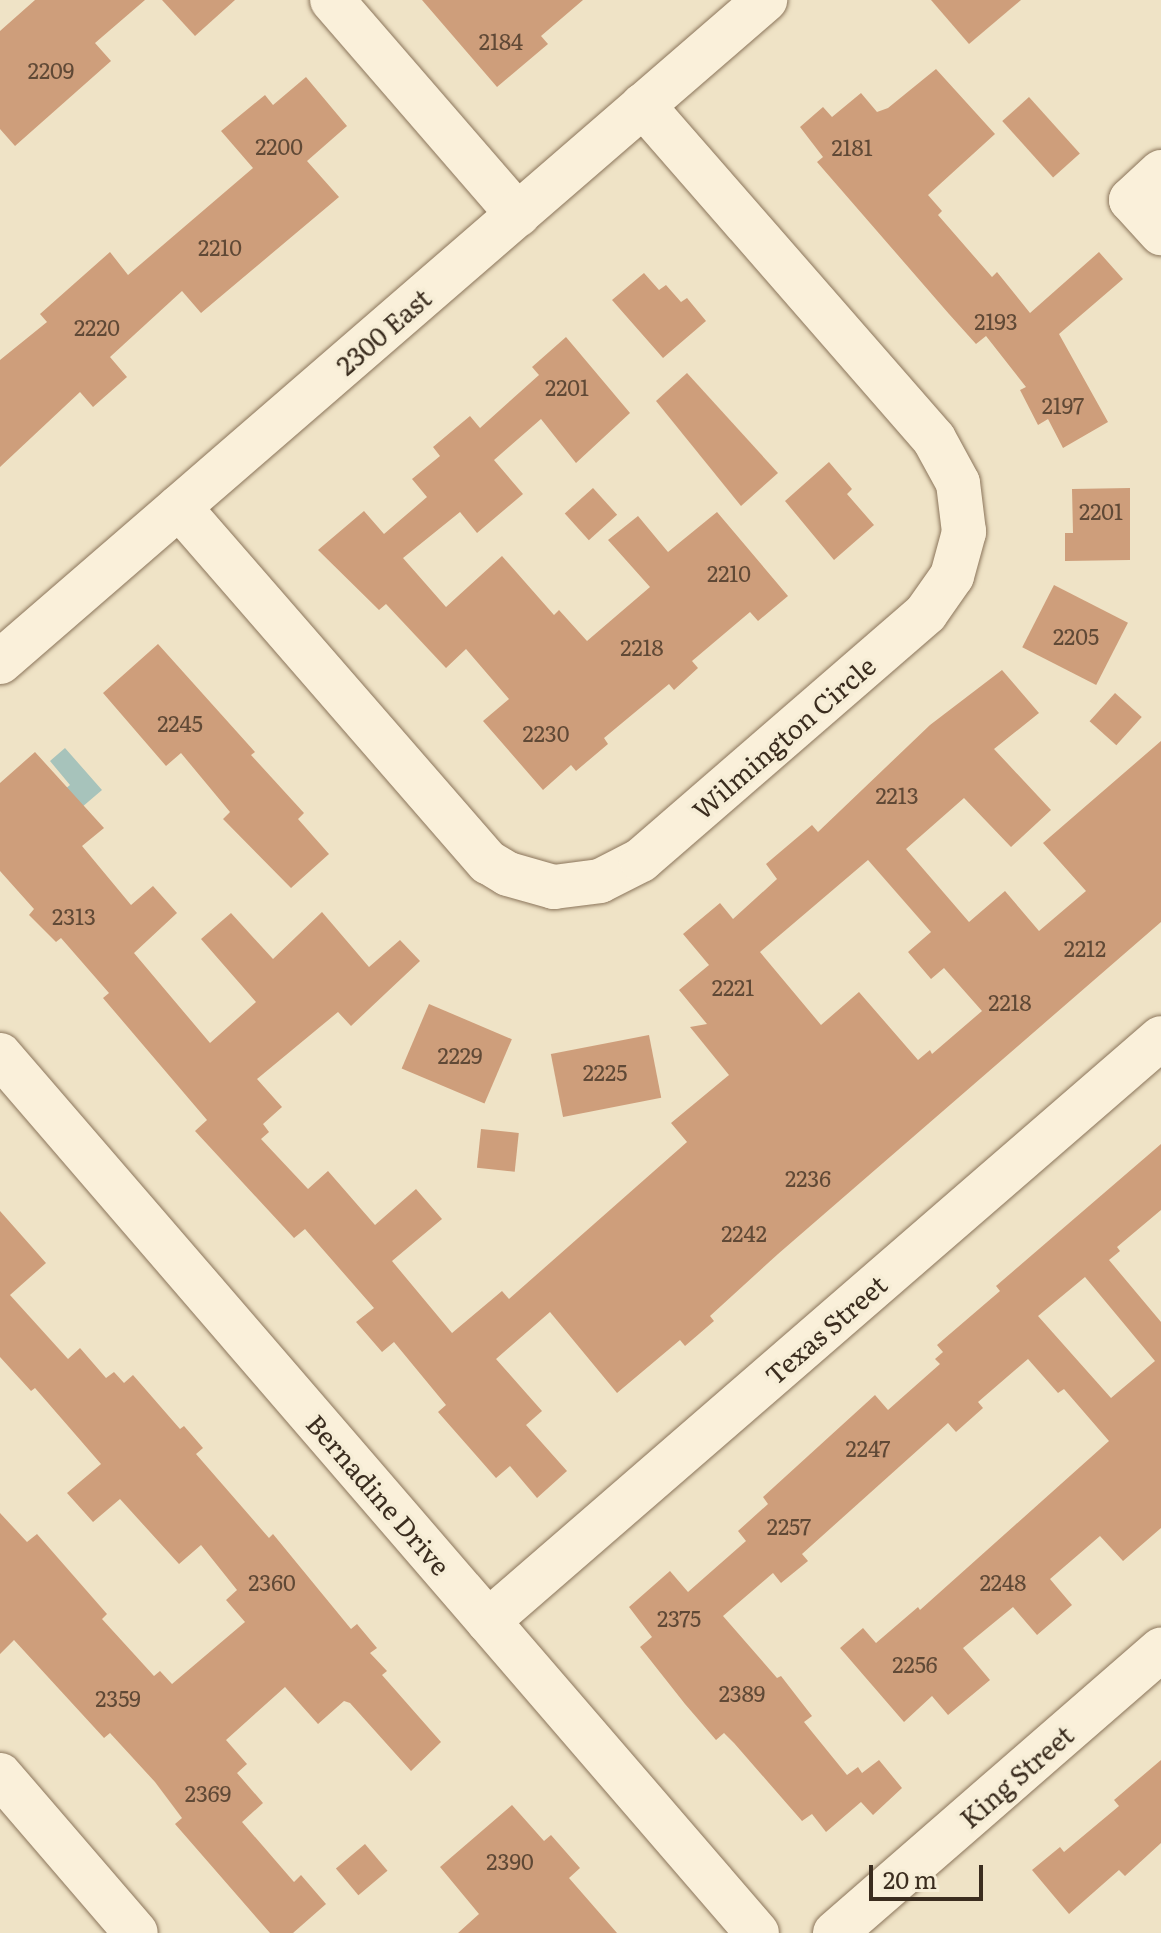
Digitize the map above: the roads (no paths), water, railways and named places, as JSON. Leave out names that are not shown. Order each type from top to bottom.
[{"type":"street","points":[[332,0],[518,215]]},
{"type":"street","name":"2300 East","points":[[0,662],[765,0]]},
{"type":"street","name":"Wilmington Circle","points":[[179,507],[488,862],[530,883],[577,886],[621,873],[652,850],[926,613],[952,576],[964,532],[958,483],[934,439],[643,105]]},
{"type":"street","points":[[1161,172],[1131,200],[1161,233]]},
{"type":"street","name":"Texas Street","points":[[488,1621],[1161,1038]]},
{"type":"street","name":"Bernadine Drive","points":[[0,1055],[757,1933]]},
{"type":"street","name":"King Street","points":[[835,1933],[1161,1650]]},
{"type":"street","points":[[0,1775],[136,1933]]},
{"type":"water","points":[[65,748],[102,790],[61,825],[45,806],[70,785],[50,761]]}]
